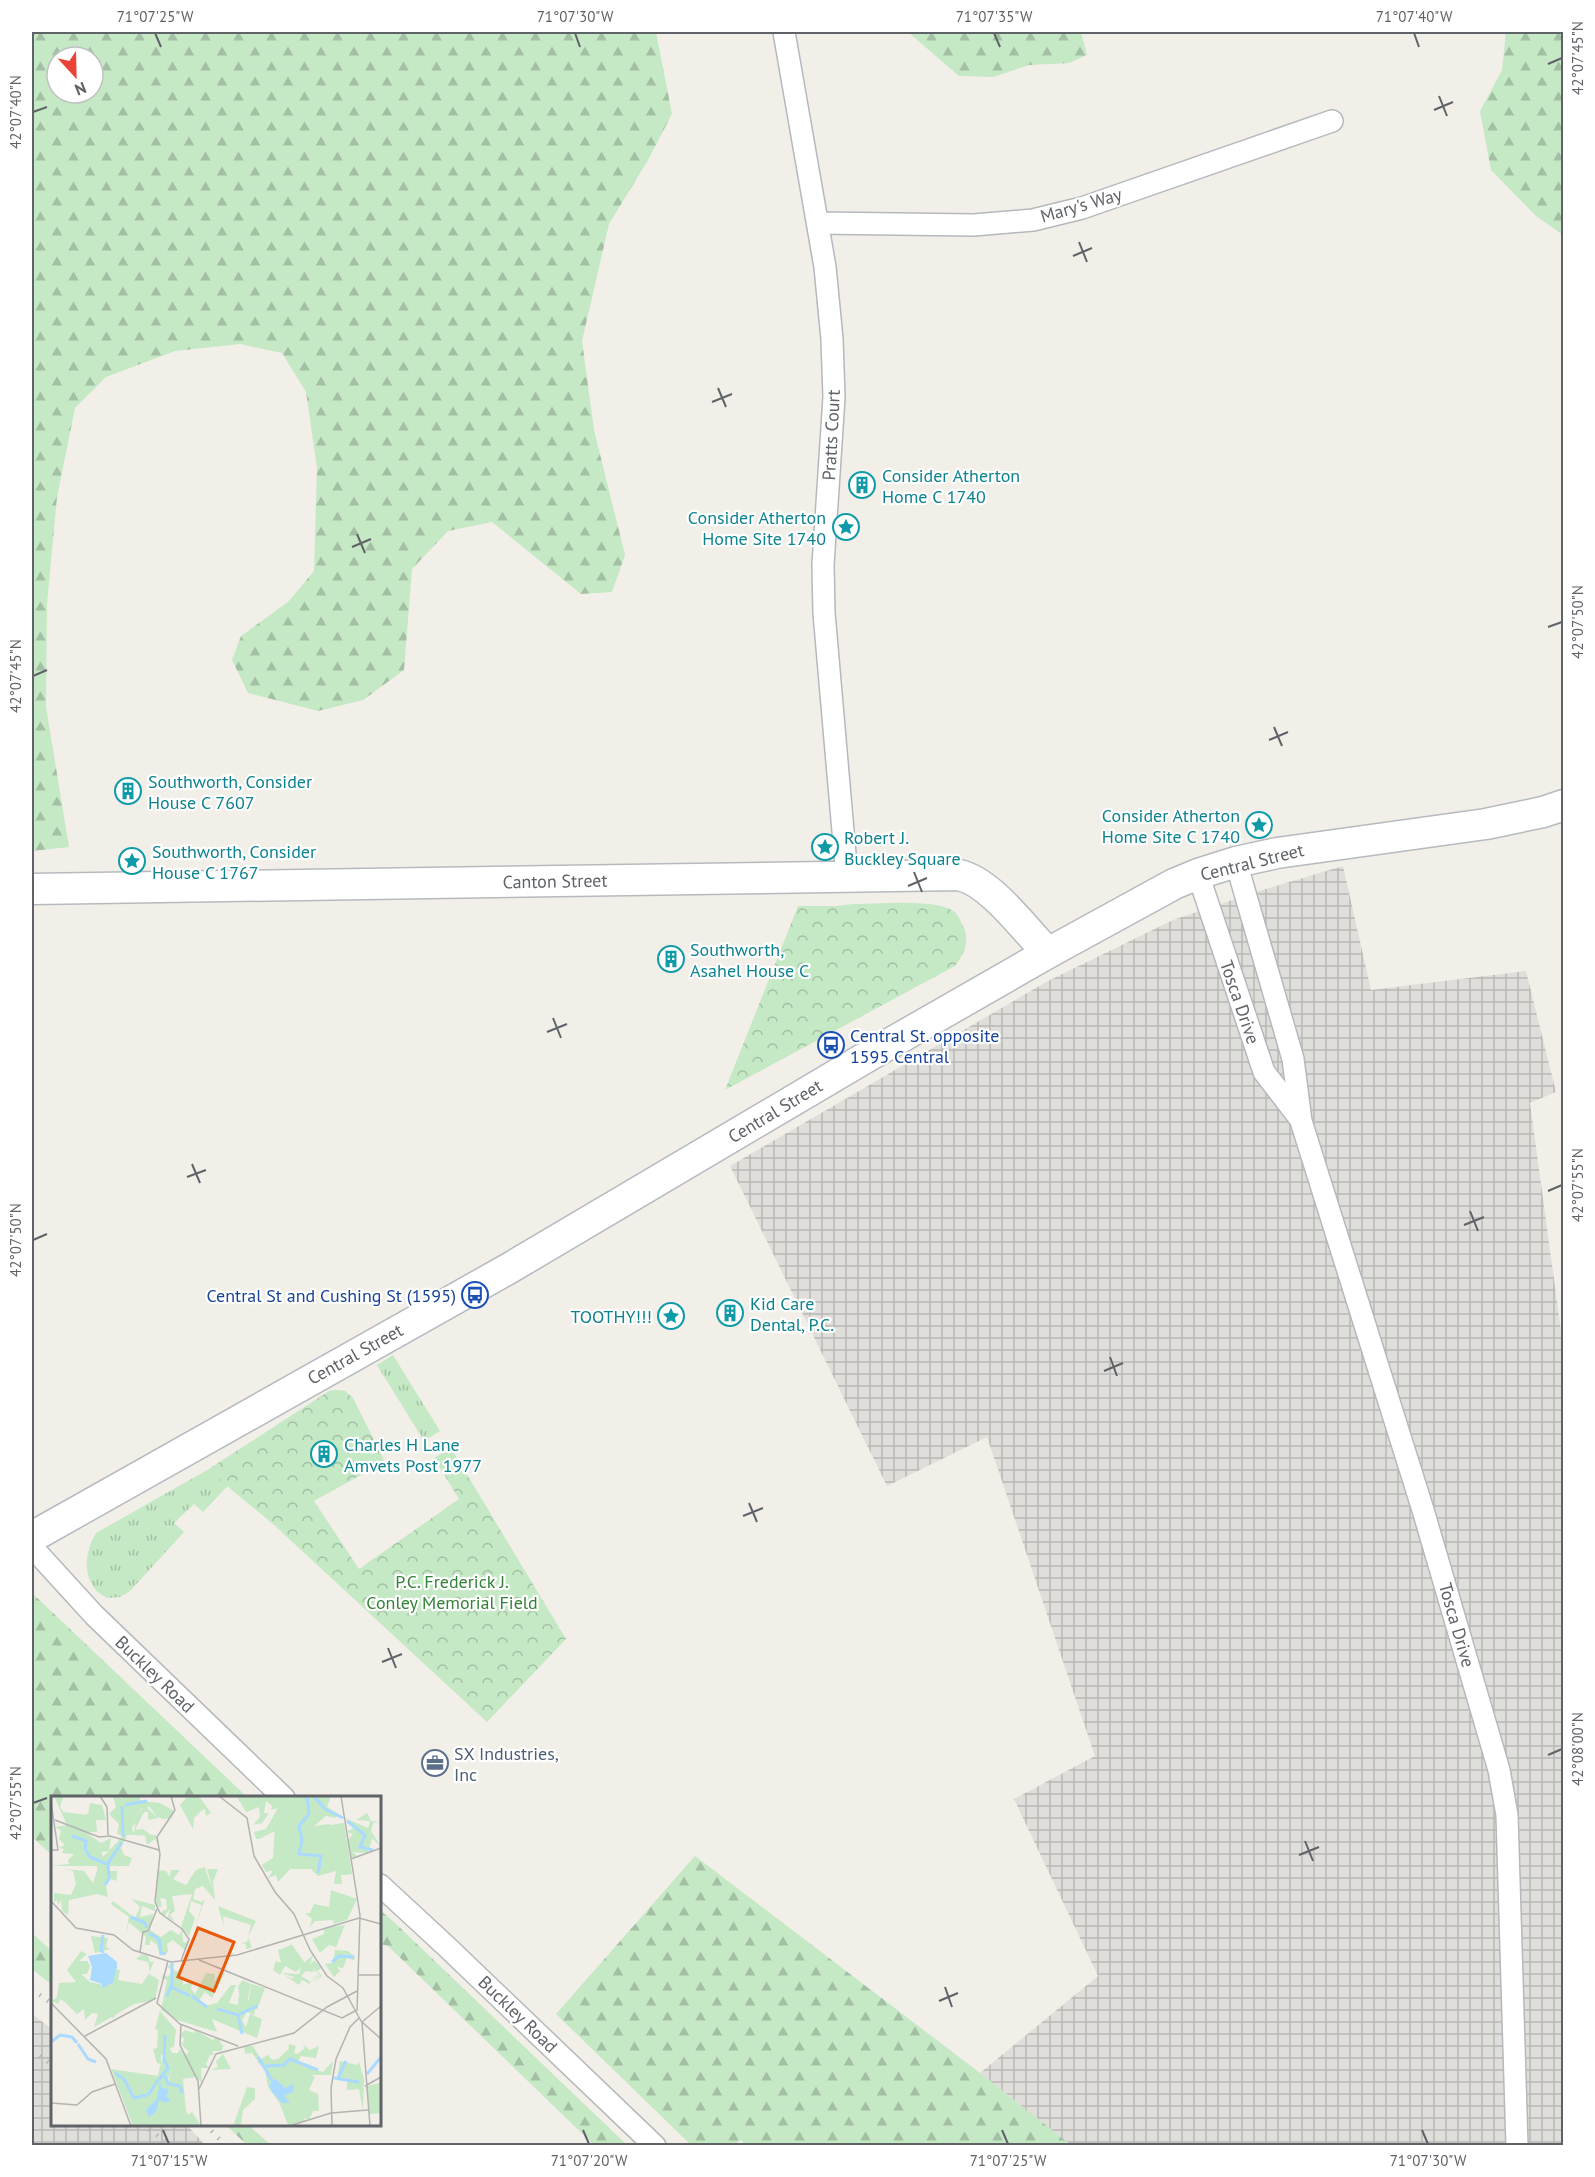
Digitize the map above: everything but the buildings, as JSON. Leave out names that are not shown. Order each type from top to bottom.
[{"type":"main road","name":"Central Street","points":[[32,1537],[508,1269],[870,1055],[1048,952],[1153,895],[1198,874],[1236,862],[1298,849],[1518,818],[1563,805]]},
{"type":"main road","name":"Canton Street","points":[[32,889],[959,875],[971,878],[989,890],[1048,952]]},
{"type":"street","name":"Pratts Court","points":[[784,32],[825,267],[832,339],[834,397],[824,554],[824,613],[847,877]]},
{"type":"street","name":"Mary's Way","points":[[818,223],[974,225],[1033,220],[1082,208],[1332,121]]},
{"type":"street","name":"Tosca Drive","points":[[1236,862],[1293,1059],[1301,1120],[1423,1510],[1499,1770],[1507,1815],[1517,2145]]},
{"type":"street","name":"Tosca Drive","points":[[1198,874],[1264,1072],[1301,1120]]},
{"type":"street","name":"Buckley Road","points":[[32,1546],[94,1615],[283,1796]]},
{"type":"street","name":"Buckley Road","points":[[381,1886],[656,2145]]},
{"type":"shaded area","points":[[1343,866],[1371,990],[1526,971],[1556,1092],[1530,1103],[1564,1353],[1563,2145],[1071,2145],[980,2073],[1098,1976],[1014,1799],[1095,1756],[987,1437],[887,1486],[730,1166],[1048,981],[1173,920]]},
{"type":"shaded area","points":[[32,2014],[51,2028],[51,2126],[188,2126],[205,2145],[32,2145]]},
{"type":"green space","points":[[32,32],[656,32],[672,114],[648,160],[609,224],[582,341],[594,430],[625,555],[612,592],[581,594],[492,522],[448,531],[412,569],[404,670],[363,700],[318,711],[248,693],[232,660],[241,636],[288,602],[314,571],[317,468],[306,392],[282,353],[240,344],[175,351],[106,377],[75,408],[57,497],[47,604],[46,707],[69,847],[32,851]]},
{"type":"green space","points":[[908,32],[1081,32],[1087,55],[1069,63],[1029,65],[993,77],[959,76]]},
{"type":"green space","points":[[1506,32],[1563,32],[1563,235],[1536,216],[1491,170],[1480,111],[1502,70]]},
{"type":"green space","points":[[921,903],[955,912],[966,933],[963,953],[955,966],[725,1090],[798,906]]},
{"type":"green space","points":[[393,1355],[440,1431],[424,1441],[377,1365]]},
{"type":"green space","points":[[336,1390],[345,1391],[353,1398],[238,1475],[203,1512],[194,1504],[174,1523],[184,1532],[130,1591],[120,1597],[107,1598],[95,1589],[88,1575],[87,1561],[96,1533],[209,1469],[326,1394]]},
{"type":"green space","name":"P.C. Frederick J. Conley Memorial Field","points":[[329,1391],[345,1391],[353,1398],[384,1460],[314,1501],[359,1569],[459,1499],[434,1458],[451,1448],[566,1639],[487,1722],[273,1524],[209,1469]]},
{"type":"green space","points":[[32,1593],[246,1796],[51,1796],[51,1854],[32,1837]]},
{"type":"green space","points":[[695,1856],[1071,2145],[746,2146],[741,2140],[733,2145],[691,2145],[556,2014]]},
{"type":"green space","points":[[381,1911],[627,2145],[594,2145],[388,1946],[381,1944]]},
{"type":"green space","points":[[32,1933],[51,1950],[51,1984],[32,1969]]},
{"type":"green space","points":[[227,2126],[249,2126],[271,2145],[247,2145]]},
{"type":"railway","points":[[32,1989],[51,2003]]},
{"type":"railway","points":[[32,2050],[51,2064]]},
{"type":"railway","points":[[144,2126],[173,2146]]},
{"type":"railway","points":[[207,2126],[226,2146]]},
{"type":"place","name":"Consider Atherton Home C 1740","points":[[862,485]]},
{"type":"place","name":"Consider Atherton Home Site 1740","points":[[846,527]]},
{"type":"place","name":"Southworth, Consider House C 7607","points":[[128,791]]},
{"type":"place","name":"Consider Atherton Home Site C 1740","points":[[1259,825]]},
{"type":"place","name":"Robert J. Buckley Square","points":[[825,847]]},
{"type":"place","name":"Southworth, Consider House C 1767","points":[[132,861]]},
{"type":"place","name":"Southworth, Asahel House C","points":[[671,959]]},
{"type":"place","name":"Central St. opposite 1595 Central","points":[[831,1045]]},
{"type":"place","name":"Central St and Cushing St (1595)","points":[[475,1295]]},
{"type":"place","name":"Kid Care Dental, P.C.","points":[[730,1313]]},
{"type":"place","name":"TOOTHY!!!","points":[[671,1316]]},
{"type":"place","name":"Charles H Lane Amvets Post 1977","points":[[324,1454]]},
{"type":"place","name":"SX Industries, Inc","points":[[435,1763]]}]
